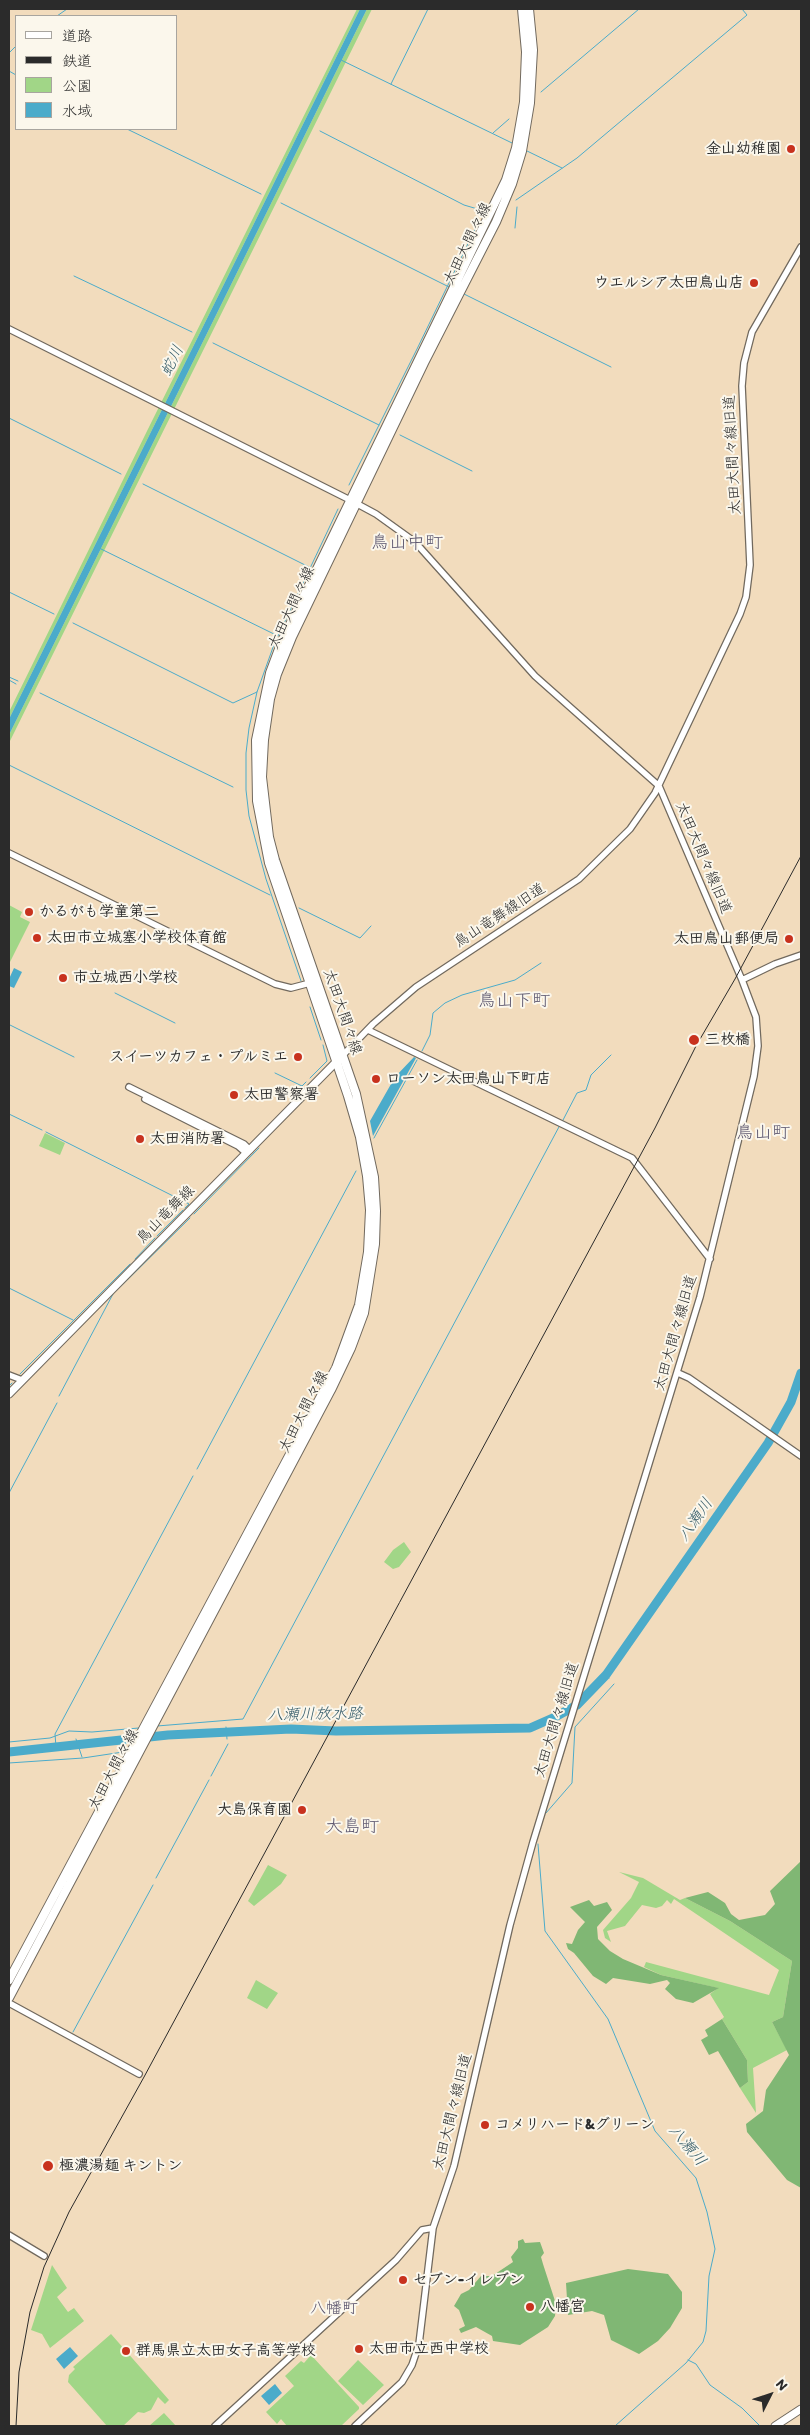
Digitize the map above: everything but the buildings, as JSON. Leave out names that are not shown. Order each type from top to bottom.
[{"type":"main road","name":"太田大間々線","points":[[9,1980],[331,1390],[351,1348],[364,1313],[375,1244],[374,1177],[356,1094],[275,860],[269,837],[262,777],[268,706],[277,674],[292,637],[506,180],[516,148],[524,102],[526,52],[522,9]]},
{"type":"main road","name":"太田大間々線","points":[[146,1731],[336,1368],[355,1322],[368,1252],[370,1210],[367,1176],[360,1137],[337,1061],[269,864],[255,788],[256,740],[270,673],[282,641],[496,222],[512,184],[522,151],[530,104],[532,50],[529,9]]},
{"type":"main road","name":"鳥山竜舞線","points":[[9,1394],[343,1055]]},
{"type":"main road","name":"太田大間々線","points":[[9,1998],[138,1746]]},
{"type":"main road","points":[[775,2426],[801,2409]]},
{"type":"street","name":"太田大間々線旧道","points":[[355,2426],[398,2386],[412,2366],[422,2330],[433,2228],[454,2166],[510,1925],[570,1718],[678,1373],[710,1259],[752,1081],[758,1046],[756,1018],[742,980],[659,786],[740,614],[746,597],[750,559],[742,386],[744,363],[752,332],[801,247]]},
{"type":"street","points":[[9,329],[354,502],[415,542],[535,676],[659,786]]},
{"type":"street","name":"鳥山竜舞線旧道","points":[[343,1055],[416,987],[579,879],[630,829],[659,786]]},
{"type":"street","points":[[9,853],[274,984],[291,988],[310,983]]},
{"type":"street","points":[[742,980],[775,964],[801,955]]},
{"type":"street","points":[[368,1030],[632,1158],[710,1259]]},
{"type":"street","points":[[129,1087],[209,1126],[248,1152],[154,1105],[129,1087]]},
{"type":"street","points":[[678,1373],[689,1378],[801,1456]]},
{"type":"street","points":[[9,1375],[22,1380]]},
{"type":"street","points":[[9,2004],[139,2074]]},
{"type":"street","points":[[215,2426],[396,2260],[424,2229],[433,2228]]},
{"type":"street","points":[[9,2235],[44,2256]]},
{"type":"green space","points":[[357,9],[360,9],[9,719],[9,712]]},
{"type":"green space","points":[[367,9],[372,9],[9,743],[9,735]]},
{"type":"green space","points":[[9,905],[22,912],[20,917],[30,922],[9,964]]},
{"type":"green space","points":[[45,1133],[65,1143],[60,1155],[39,1146]]},
{"type":"green space","points":[[404,1542],[411,1552],[399,1567],[393,1569],[384,1562],[393,1550]]},
{"type":"green space","points":[[801,1861],[801,2188],[787,2180],[747,2132],[746,2124],[763,2111],[766,2090],[789,2055],[772,2022],[783,2017],[792,1961],[730,1921],[685,1898],[708,1892],[725,1903],[731,1914],[739,1920],[765,1915],[775,1904],[770,1891]]},
{"type":"green space","points":[[268,1865],[287,1875],[281,1884],[254,1906],[248,1901]]},
{"type":"green space","points":[[619,1872],[643,1878],[680,1900],[685,1898],[730,1921],[792,1961],[783,2017],[772,2022],[787,2050],[753,2068],[756,2113],[740,2088],[748,2082],[747,2060],[722,2019],[724,2017],[710,1994],[718,1988],[661,1975],[644,1967],[646,1962],[769,1995],[779,1970],[674,1899],[671,1904],[667,1900],[662,1906],[656,1908],[642,1905],[625,1926],[607,1931],[611,1942],[605,1938],[603,1930],[631,1898],[639,1882]]},
{"type":"green space","points":[[589,1900],[594,1906],[607,1902],[612,1910],[597,1927],[598,1939],[610,1951],[623,1959],[661,1975],[719,1988],[693,2003],[676,1999],[665,1989],[670,1983],[667,1980],[650,1984],[613,1978],[606,1984],[593,1976],[574,1953],[568,1949],[566,1943],[572,1944],[578,1930],[585,1922],[570,1907]]},
{"type":"green space","points":[[256,1980],[278,1993],[267,2009],[247,1998]]},
{"type":"green space","points":[[722,2019],[747,2060],[748,2082],[740,2088],[718,2051],[709,2055],[701,2040],[708,2036],[705,2030]]},
{"type":"green space","points":[[523,2239],[525,2243],[540,2242],[544,2253],[541,2257],[556,2304],[555,2316],[548,2327],[520,2345],[493,2341],[492,2336],[476,2327],[461,2333],[459,2329],[465,2326],[459,2310],[454,2306],[461,2294],[469,2290],[481,2276],[492,2276],[513,2262],[511,2257],[518,2248],[518,2241]]},
{"type":"green space","points":[[52,2265],[67,2288],[57,2297],[68,2312],[74,2308],[84,2321],[50,2348],[42,2334],[31,2330]]},
{"type":"green space","points":[[628,2269],[668,2274],[682,2292],[682,2308],[670,2328],[658,2341],[639,2354],[611,2340],[604,2315],[592,2311],[568,2315],[566,2283]]},
{"type":"green space","points":[[111,2334],[169,2400],[165,2404],[158,2397],[151,2410],[144,2413],[138,2412],[123,2426],[107,2426],[68,2382],[69,2375],[75,2369],[73,2367]]},
{"type":"green space","points":[[311,2355],[359,2407],[341,2426],[287,2426],[281,2419],[277,2424],[266,2412],[294,2386],[285,2376],[301,2361],[304,2363]]},
{"type":"green space","points":[[358,2360],[384,2385],[363,2405],[338,2381]]},
{"type":"green space","points":[[164,2413],[176,2426],[149,2426]]},
{"type":"water","points":[[360,9],[367,9],[9,735],[9,719]]},
{"type":"water","points":[[14,968],[22,972],[14,988],[9,986],[9,979]]},
{"type":"water","points":[[414,1057],[416,1058],[373,1136],[370,1121],[395,1077]]},
{"type":"water","points":[[70,2347],[78,2356],[64,2369],[56,2359]]},
{"type":"water","points":[[275,2384],[282,2393],[269,2405],[261,2396]]},
{"type":"waterway","points":[[58,15],[67,9]]},
{"type":"waterway","points":[[391,84],[428,9]]},
{"type":"waterway","points":[[541,92],[639,9]]},
{"type":"waterway","points":[[516,200],[577,158],[747,15],[742,9]]},
{"type":"waterway","points":[[9,53],[15,47]]},
{"type":"waterway","points":[[341,60],[512,143]]},
{"type":"waterway","points":[[9,71],[15,74]]},
{"type":"waterway","points":[[493,133],[509,119]]},
{"type":"waterway","points":[[129,130],[261,194]]},
{"type":"waterway","points":[[320,131],[464,205],[481,210],[486,209]]},
{"type":"waterway","points":[[525,150],[562,168]]},
{"type":"waterway","points":[[281,203],[449,287]]},
{"type":"waterway","points":[[515,228],[517,207]]},
{"type":"waterway","points":[[349,485],[477,225],[478,218]]},
{"type":"waterway","points":[[74,276],[192,332]]},
{"type":"waterway","points":[[462,293],[611,367]]},
{"type":"waterway","points":[[213,343],[379,425]]},
{"type":"waterway","points":[[9,418],[121,474]]},
{"type":"waterway","points":[[400,435],[472,471]]},
{"type":"waterway","points":[[143,484],[309,567]]},
{"type":"waterway","points":[[99,548],[278,636],[338,509]]},
{"type":"waterway","points":[[9,592],[54,614]]},
{"type":"waterway","points":[[73,623],[233,703],[257,692],[276,639]]},
{"type":"waterway","points":[[9,677],[18,681]]},
{"type":"waterway","points":[[9,680],[16,684]]},
{"type":"waterway","points":[[257,692],[246,753],[246,790],[249,816],[266,879],[301,981]]},
{"type":"waterway","points":[[40,693],[233,787]]},
{"type":"waterway","points":[[9,765],[270,895]]},
{"type":"waterway","points":[[299,908],[360,938],[371,926]]},
{"type":"waterway","points":[[422,1051],[430,1035],[433,1013],[445,1003],[462,995],[515,980],[541,963]]},
{"type":"waterway","points":[[115,993],[175,1023]]},
{"type":"waterway","points":[[310,1007],[321,1040]]},
{"type":"waterway","points":[[10,1025],[74,1057]]},
{"type":"waterway","points":[[310,1078],[327,1061],[323,1045]]},
{"type":"waterway","points":[[562,1122],[577,1093],[586,1090],[591,1075],[611,1055]]},
{"type":"waterway","points":[[374,1138],[417,1060]]},
{"type":"waterway","points":[[275,1073],[302,1086],[306,1082]]},
{"type":"waterway","points":[[9,1114],[42,1130]]},
{"type":"waterway","points":[[157,1726],[243,1719],[560,1125]]},
{"type":"waterway","points":[[46,1132],[189,1204],[185,1208]]},
{"type":"waterway","points":[[194,1214],[259,1148]]},
{"type":"waterway","points":[[197,1469],[356,1171]]},
{"type":"waterway","points":[[157,1236],[183,1210]]},
{"type":"waterway","points":[[59,1396],[113,1294],[190,1218]]},
{"type":"waterway","points":[[135,1259],[155,1238]]},
{"type":"waterway","points":[[20,1374],[130,1264]]},
{"type":"waterway","points":[[9,1288],[73,1320]]},
{"type":"waterway","name":"八瀬川放水路","points":[[9,1752],[168,1735],[291,1729],[336,1731],[530,1728],[555,1717],[577,1705],[606,1675],[768,1443],[791,1402],[801,1373]]},
{"type":"waterway","points":[[9,1386],[12,1383]]},
{"type":"waterway","points":[[9,1493],[57,1403]]},
{"type":"waterway","points":[[56,1747],[55,1734],[193,1476]]},
{"type":"waterway","name":"八瀬川","points":[[606,1675],[609,1678]]},
{"type":"waterway","name":"八瀬川","points":[[546,1813],[572,1783],[575,1727],[614,1684]]},
{"type":"waterway","name":"八瀬川放水路","points":[[226,1727],[227,1739]]},
{"type":"waterway","points":[[9,1742],[50,1738],[69,1731],[92,1732],[139,1728]]},
{"type":"waterway","name":"八瀬川放水路","points":[[76,1739],[82,1757]]},
{"type":"waterway","points":[[211,1776],[228,1744]]},
{"type":"waterway","points":[[9,1763],[83,1758],[123,1752]]},
{"type":"waterway","points":[[156,1878],[209,1780]]},
{"type":"waterway","name":"八瀬川","points":[[538,1844],[545,1931],[608,2019],[655,2131],[696,2178],[707,2212],[715,2249],[709,2276],[706,2331],[703,2342],[686,2363],[615,2426]]},
{"type":"waterway","points":[[73,2032],[153,1885]]},
{"type":"waterway","points":[[688,2360],[696,2364],[710,2385],[742,2408],[760,2426]]},
{"type":"railway","points":[[16,2426],[19,2372],[30,2312],[44,2267],[69,2212],[144,2077],[655,1128],[696,1046],[735,979],[801,856]]},
{"type":"place","name":"金山幼稚園","points":[[791,149]]},
{"type":"place","name":"ウエルシア太田鳥山店","points":[[754,283]]},
{"type":"place","name":"かるがも学童第二","points":[[29,912]]},
{"type":"place","name":"太田市立城塞小学校体育館","points":[[37,938]]},
{"type":"place","name":"太田鳥山郵便局","points":[[789,939]]},
{"type":"place","name":"市立城西小学校","points":[[63,978]]},
{"type":"place","name":"三枚橋","points":[[694,1040]]},
{"type":"place","name":"スイーツカフェ・プルミエ","points":[[298,1057]]},
{"type":"place","name":"ローソン太田鳥山下町店","points":[[376,1079]]},
{"type":"place","name":"太田警察署","points":[[234,1095]]},
{"type":"place","name":"太田消防署","points":[[140,1139]]},
{"type":"place","name":"大島保育園","points":[[302,1810]]},
{"type":"place","name":"コメリハード&グリーン","points":[[485,2125]]},
{"type":"place","name":"極濃湯麺 キントン","points":[[48,2166]]},
{"type":"place","name":"セブン-イレブン","points":[[403,2280]]},
{"type":"place","name":"八幡宮","points":[[530,2307]]},
{"type":"place","name":"太田市立西中学校","points":[[359,2349]]},
{"type":"place","name":"群馬県立太田女子高等学校","points":[[126,2351]]},
{"type":"district","name":"鳥山中町","points":[[407,543]]},
{"type":"district","name":"鳥山下町","points":[[514,1001]]},
{"type":"district","name":"鳥山町","points":[[763,1133]]},
{"type":"district","name":"大島町","points":[[352,1827]]},
{"type":"district","name":"八幡町","points":[[334,2309]]},
{"type":"water label","name":"蛇川","points":[[173,361]]}]
